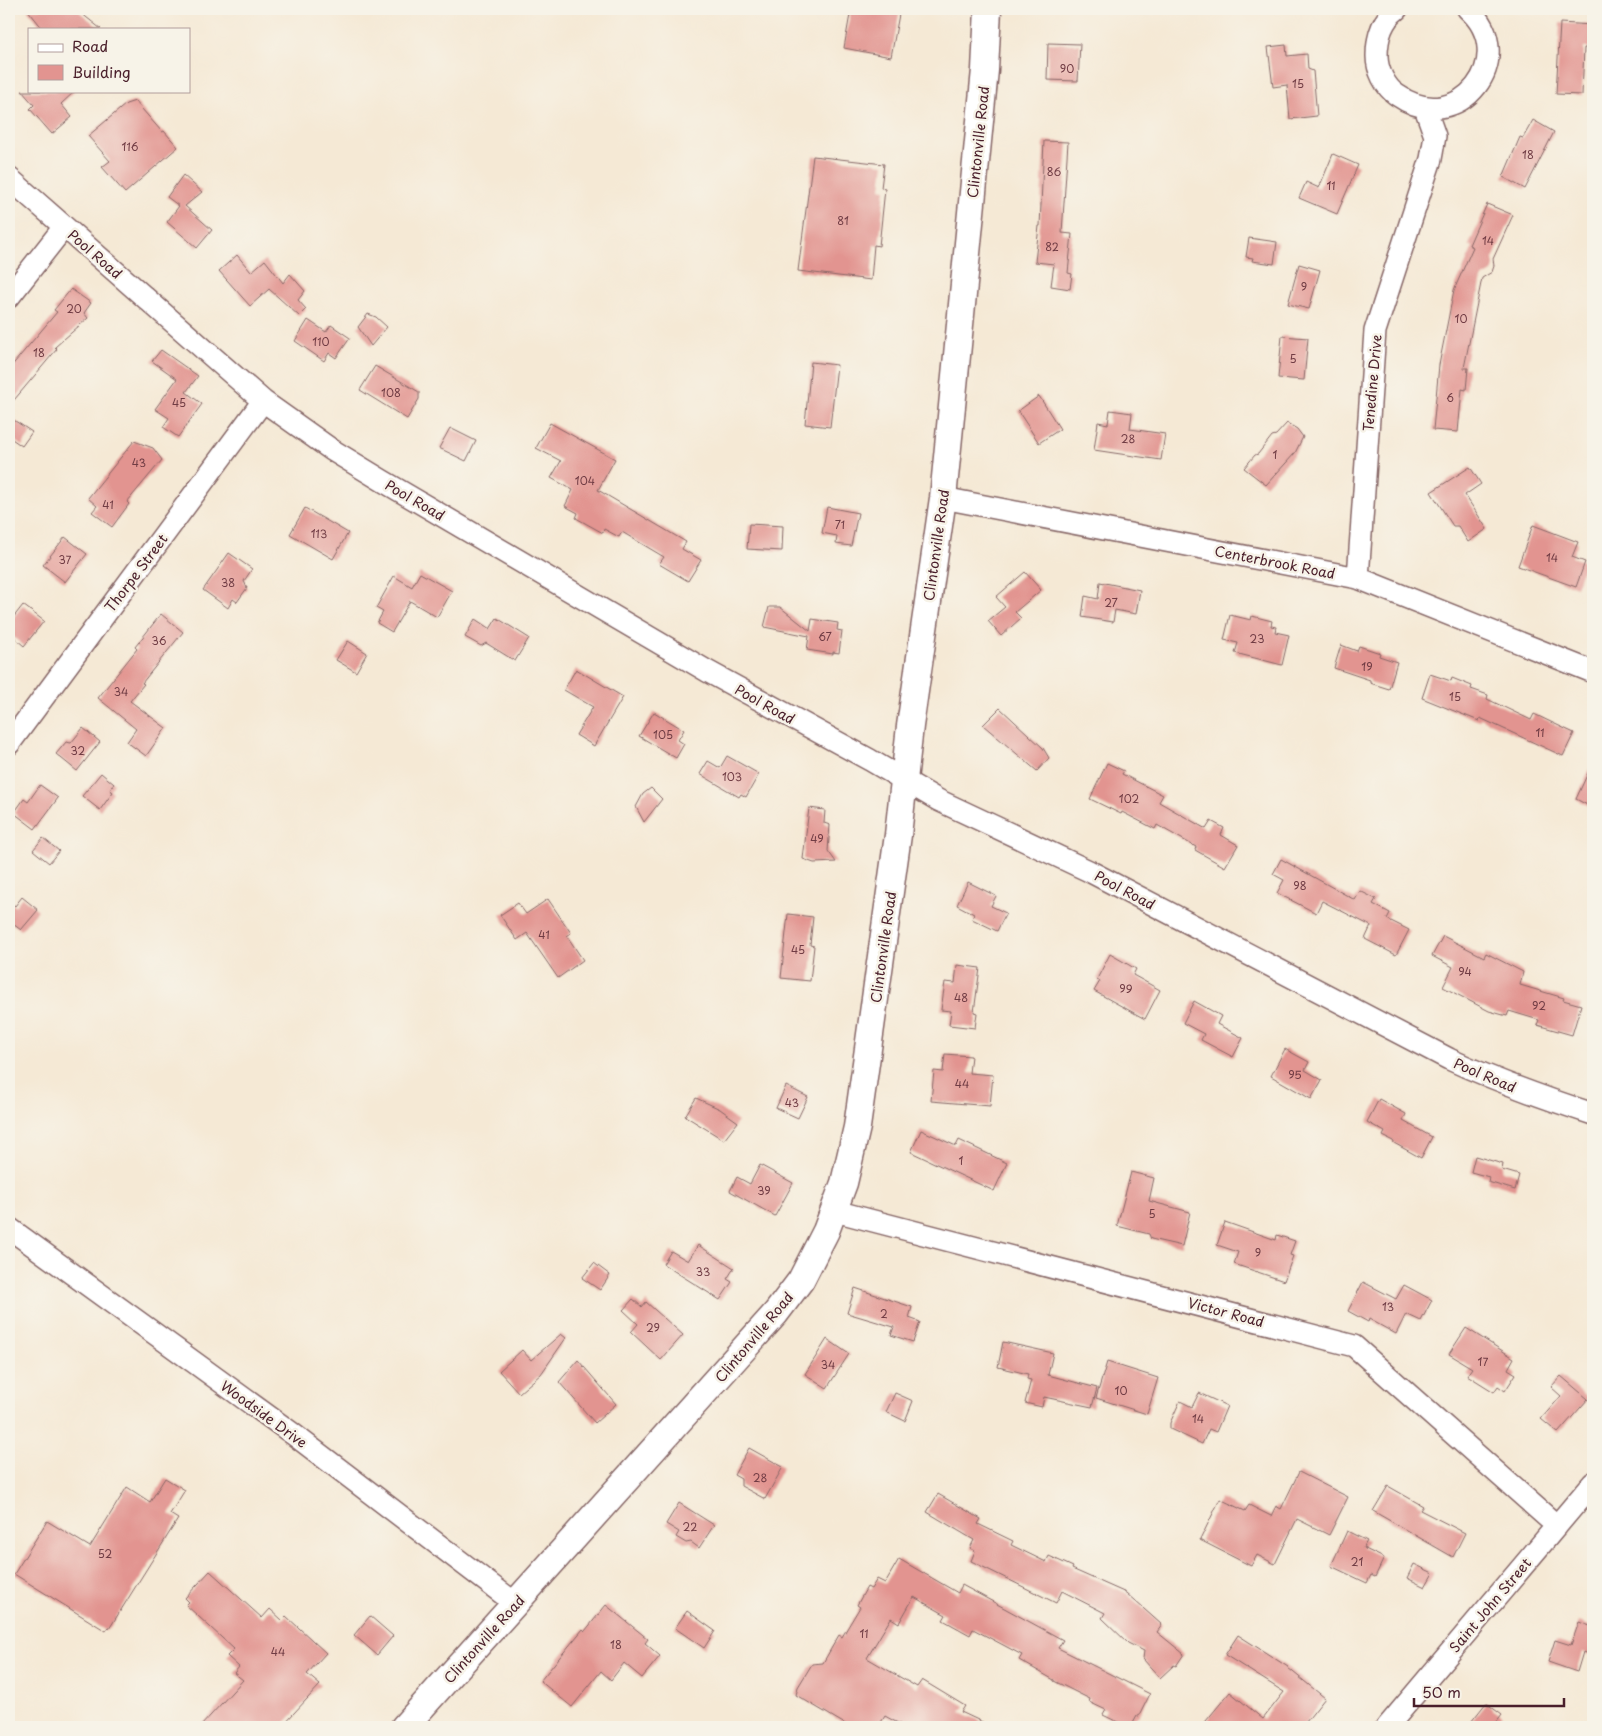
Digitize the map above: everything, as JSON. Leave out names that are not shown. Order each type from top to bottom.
[{"type":"main road","name":"Clintonville Road","points":[[404,1727],[776,1313],[796,1287],[811,1262],[835,1211],[844,1183],[857,1127],[898,835],[910,726],[943,498],[985,70],[988,9]]},
{"type":"street","points":[[1397,9],[1392,12],[1382,27],[1377,44],[1377,62],[1383,79],[1393,93],[1408,103],[1425,108],[1439,108],[1453,104],[1465,97],[1476,87],[1483,75],[1487,62],[1488,47],[1479,21],[1468,9]]},
{"type":"street","name":"Tenedine Drive","points":[[1358,578],[1375,331],[1431,159],[1434,136],[1425,108]]},
{"type":"street","name":"Pool Road","points":[[9,178],[264,401],[332,450],[383,481],[708,672],[938,800],[1089,871],[1449,1059],[1537,1096],[1593,1114]]},
{"type":"street","points":[[9,297],[64,227]]},
{"type":"street","name":"Thorpe Street","points":[[9,744],[264,401]]},
{"type":"street","name":"Centerbrook Road","points":[[943,498],[1358,578],[1593,672]]},
{"type":"street","name":"Victor Road","points":[[835,1211],[1354,1346],[1557,1526]]},
{"type":"street","name":"Woodside Drive","points":[[9,1228],[292,1434],[516,1604]]},
{"type":"street","name":"Saint John Street","points":[[1387,1727],[1593,1483]]},
{"type":"building","points":[[27,9],[76,9],[100,28],[42,28]]},
{"type":"building","points":[[851,9],[900,9],[891,57],[844,48]]},
{"type":"building","points":[[1560,23],[1593,25],[1593,48],[1584,48],[1582,95],[1556,94]]},
{"type":"building","points":[[1048,43],[1080,44],[1078,81],[1047,80]]},
{"type":"building","points":[[1286,45],[1287,56],[1307,54],[1308,69],[1313,71],[1317,116],[1290,119],[1287,85],[1273,87],[1268,47]]},
{"type":"building","points":[[22,91],[74,92],[61,104],[72,117],[52,134],[30,109],[34,105]]},
{"type":"building","points":[[135,101],[178,147],[125,193],[102,167],[110,161],[88,136],[126,104]]},
{"type":"building","points":[[1533,120],[1554,132],[1525,189],[1503,177],[1520,137],[1523,138]]},
{"type":"building","points":[[1044,141],[1068,142],[1062,233],[1072,234],[1068,273],[1072,274],[1070,289],[1051,286],[1054,264],[1035,262],[1040,226]]},
{"type":"building","points":[[1333,154],[1358,165],[1337,214],[1299,198],[1306,182],[1319,188]]},
{"type":"building","points":[[813,156],[884,164],[881,188],[885,189],[879,246],[874,245],[871,280],[798,271]]},
{"type":"building","points":[[183,175],[202,192],[185,206],[212,230],[197,248],[167,222],[179,206],[167,197]]},
{"type":"building","points":[[1487,204],[1513,215],[1493,259],[1494,266],[1492,272],[1482,278],[1464,368],[1468,368],[1466,390],[1462,389],[1458,432],[1433,430],[1439,365],[1454,290],[1473,247],[1469,245]]},
{"type":"building","points":[[1249,238],[1277,242],[1274,264],[1252,261],[1253,258],[1246,257]]},
{"type":"building","points":[[237,255],[251,272],[265,260],[283,283],[290,274],[305,291],[298,300],[306,309],[299,316],[269,289],[250,306],[219,271]]},
{"type":"building","points":[[1299,264],[1320,270],[1309,309],[1288,304]]},
{"type":"building","points":[[71,289],[91,303],[84,313],[88,318],[55,347],[57,349],[9,406],[9,369],[57,312],[54,310]]},
{"type":"building","points":[[368,314],[376,317],[387,327],[371,346],[358,327]]},
{"type":"building","points":[[308,320],[326,332],[331,325],[350,338],[336,358],[329,353],[324,361],[295,341]]},
{"type":"building","points":[[1282,336],[1308,338],[1304,380],[1278,378]]},
{"type":"building","points":[[161,350],[198,376],[186,392],[202,404],[178,437],[163,427],[169,418],[155,409],[177,379],[152,361]]},
{"type":"building","points":[[811,362],[837,365],[830,427],[805,424]]},
{"type":"building","points":[[375,366],[419,392],[419,399],[407,419],[360,390]]},
{"type":"building","points":[[1039,396],[1060,429],[1039,443],[1018,411]]},
{"type":"building","points":[[1110,410],[1132,413],[1130,429],[1165,434],[1161,460],[1094,450],[1098,422],[1108,424]]},
{"type":"building","points":[[9,417],[32,432],[22,446],[9,437]]},
{"type":"building","points":[[550,423],[615,459],[598,490],[686,542],[682,549],[701,560],[688,581],[659,564],[664,557],[622,532],[619,537],[604,529],[603,533],[576,518],[578,513],[565,506],[573,490],[551,478],[561,461],[536,448]]},
{"type":"building","points":[[1287,423],[1297,429],[1303,437],[1295,453],[1266,485],[1244,468],[1272,436],[1276,435]]},
{"type":"building","points":[[450,428],[476,441],[466,461],[439,448]]},
{"type":"building","points":[[134,441],[153,448],[162,460],[127,502],[129,504],[112,527],[92,512],[97,506],[88,498]]},
{"type":"building","points":[[1470,467],[1481,484],[1465,495],[1487,529],[1468,542],[1458,526],[1453,526],[1431,492]]},
{"type":"building","points":[[827,507],[858,513],[851,546],[836,544],[837,536],[822,533]]},
{"type":"building","points":[[305,508],[348,533],[333,559],[290,534]]},
{"type":"building","points":[[749,524],[783,526],[782,551],[747,549]]},
{"type":"building","points":[[1533,525],[1578,542],[1572,557],[1585,562],[1576,587],[1518,566]]},
{"type":"building","points":[[65,537],[87,554],[65,582],[43,565]]},
{"type":"building","points":[[229,553],[252,569],[244,581],[247,588],[237,602],[233,599],[228,608],[203,590]]},
{"type":"building","points":[[1025,572],[1041,590],[1015,612],[1021,618],[1001,636],[988,621],[1005,607],[996,597]]},
{"type":"building","points":[[420,573],[452,591],[437,617],[410,601],[392,632],[377,623],[383,612],[376,608],[394,576],[412,587]]},
{"type":"building","points":[[1100,582],[1140,590],[1136,614],[1115,610],[1113,622],[1082,617],[1085,596],[1098,599]]},
{"type":"building","points":[[23,605],[44,621],[24,646],[9,633],[9,623]]},
{"type":"building","points":[[769,607],[780,607],[810,631],[812,619],[838,623],[837,630],[842,631],[839,653],[833,652],[833,654],[807,650],[809,636],[764,627]]},
{"type":"building","points":[[161,614],[183,632],[130,701],[166,728],[146,756],[127,742],[136,729],[98,698],[137,649],[135,647]]},
{"type":"building","points":[[1230,615],[1251,620],[1252,616],[1272,621],[1271,626],[1276,627],[1275,632],[1289,635],[1282,665],[1235,653],[1238,643],[1224,640]]},
{"type":"building","points":[[497,618],[529,638],[515,661],[486,643],[481,646],[465,637],[475,619],[490,629]]},
{"type":"building","points":[[348,641],[367,653],[356,672],[336,660]]},
{"type":"building","points":[[1341,645],[1357,651],[1359,646],[1380,653],[1379,656],[1397,662],[1389,689],[1370,683],[1370,680],[1334,668]]},
{"type":"building","points":[[576,669],[623,697],[594,746],[576,735],[593,707],[564,690]]},
{"type":"building","points":[[1430,674],[1451,681],[1452,678],[1472,686],[1471,689],[1488,695],[1487,699],[1531,720],[1534,714],[1574,733],[1563,756],[1480,718],[1479,721],[1422,698]]},
{"type":"building","points":[[1000,708],[1043,748],[1049,758],[1037,771],[983,725]]},
{"type":"building","points":[[654,712],[684,730],[678,740],[684,744],[676,758],[639,736]]},
{"type":"building","points":[[83,728],[100,742],[77,771],[56,754],[66,742],[71,743]]},
{"type":"building","points":[[727,756],[759,774],[746,797],[741,794],[739,797],[700,774],[708,761],[720,768]]},
{"type":"building","points":[[1593,762],[1593,808],[1576,799]]},
{"type":"building","points":[[1107,763],[1124,771],[1122,774],[1163,795],[1159,802],[1206,829],[1211,821],[1224,828],[1221,835],[1238,845],[1225,867],[1195,850],[1196,847],[1157,825],[1155,829],[1122,812],[1121,814],[1090,799]]},
{"type":"building","points":[[101,773],[114,784],[110,790],[113,792],[100,810],[82,796]]},
{"type":"building","points":[[40,785],[58,798],[35,829],[14,813],[24,799],[28,802]]},
{"type":"building","points":[[651,788],[662,799],[644,822],[636,807],[643,794]]},
{"type":"building","points":[[809,808],[825,810],[824,823],[830,825],[828,851],[836,862],[814,863],[803,859]]},
{"type":"building","points":[[43,838],[59,851],[49,863],[33,850]]},
{"type":"building","points":[[1281,859],[1355,900],[1360,891],[1376,899],[1373,904],[1390,913],[1387,919],[1409,930],[1396,955],[1365,939],[1371,926],[1322,901],[1316,913],[1277,893],[1284,880],[1273,874]]},
{"type":"building","points":[[968,882],[996,896],[991,906],[1006,913],[997,931],[972,919],[974,914],[957,905]]},
{"type":"building","points":[[22,897],[38,910],[21,930],[9,921],[9,901],[15,906]]},
{"type":"building","points":[[548,899],[571,933],[567,936],[583,960],[558,978],[527,933],[517,940],[500,915],[518,903],[526,914]]},
{"type":"building","points":[[788,914],[813,917],[810,945],[814,946],[810,981],[781,978]]},
{"type":"building","points":[[1443,936],[1484,957],[1486,953],[1523,972],[1520,985],[1581,1005],[1572,1035],[1537,1025],[1539,1020],[1509,1011],[1507,1016],[1489,1011],[1443,987],[1453,967],[1432,956]]},
{"type":"building","points":[[1110,954],[1136,969],[1133,975],[1160,990],[1145,1019],[1094,991],[1100,981],[1097,979]]},
{"type":"building","points":[[957,965],[980,968],[974,1012],[977,1013],[975,1028],[949,1025],[951,1011],[941,1010],[945,982],[955,983]]},
{"type":"building","points":[[1194,1001],[1221,1016],[1217,1024],[1243,1038],[1233,1057],[1201,1040],[1204,1034],[1183,1023]]},
{"type":"building","points":[[1285,1049],[1309,1062],[1305,1070],[1322,1080],[1311,1099],[1271,1076]]},
{"type":"building","points":[[945,1054],[971,1056],[969,1073],[993,1075],[990,1106],[931,1101],[934,1071],[943,1072]]},
{"type":"building","points":[[786,1086],[808,1097],[798,1118],[776,1108]]},
{"type":"building","points":[[696,1098],[720,1109],[738,1122],[724,1140],[685,1116]]},
{"type":"building","points":[[1379,1099],[1406,1114],[1403,1121],[1432,1137],[1421,1158],[1383,1136],[1385,1132],[1367,1122]]},
{"type":"building","points":[[921,1130],[956,1146],[959,1140],[1007,1163],[994,1191],[911,1152]]},
{"type":"building","points":[[1475,1156],[1503,1164],[1502,1170],[1519,1175],[1515,1190],[1488,1182],[1489,1177],[1471,1172]]},
{"type":"building","points":[[760,1165],[793,1183],[775,1216],[730,1191],[737,1177],[750,1184]]},
{"type":"building","points":[[1131,1172],[1154,1178],[1149,1201],[1190,1212],[1182,1246],[1151,1239],[1149,1234],[1117,1226]]},
{"type":"building","points":[[1225,1222],[1276,1240],[1277,1235],[1295,1241],[1290,1255],[1293,1256],[1284,1281],[1234,1264],[1238,1252],[1217,1245]]},
{"type":"building","points":[[698,1245],[734,1268],[727,1279],[732,1282],[720,1300],[663,1264],[671,1251],[688,1261]]},
{"type":"building","points":[[594,1263],[610,1275],[600,1290],[582,1278]]},
{"type":"building","points":[[1363,1282],[1396,1299],[1404,1285],[1432,1300],[1421,1321],[1406,1314],[1396,1334],[1369,1319],[1368,1322],[1348,1311]]},
{"type":"building","points":[[855,1288],[912,1307],[909,1318],[920,1322],[913,1342],[891,1335],[894,1327],[847,1313]]},
{"type":"building","points":[[633,1299],[642,1307],[646,1302],[683,1335],[661,1360],[631,1332],[638,1324],[623,1310]]},
{"type":"building","points":[[1466,1328],[1514,1358],[1508,1369],[1516,1374],[1505,1391],[1498,1386],[1494,1392],[1467,1375],[1472,1368],[1449,1354]]},
{"type":"building","points":[[561,1334],[566,1338],[541,1374],[519,1393],[499,1371],[522,1350],[531,1360]]},
{"type":"building","points":[[827,1339],[849,1354],[827,1388],[805,1374]]},
{"type":"building","points":[[1003,1342],[1053,1353],[1048,1375],[1097,1388],[1092,1407],[1044,1397],[1042,1407],[1025,1403],[1031,1380],[1027,1379],[1028,1374],[998,1367]]},
{"type":"building","points":[[578,1360],[616,1404],[595,1423],[559,1382]]},
{"type":"building","points":[[1107,1362],[1158,1378],[1147,1414],[1096,1398]]},
{"type":"building","points":[[1561,1376],[1588,1399],[1558,1433],[1541,1419],[1561,1396],[1551,1387]]},
{"type":"building","points":[[895,1393],[913,1401],[905,1421],[886,1412]]},
{"type":"building","points":[[1199,1393],[1227,1406],[1216,1432],[1209,1429],[1202,1444],[1170,1429],[1170,1423],[1180,1401],[1192,1407]]},
{"type":"building","points":[[749,1448],[783,1467],[765,1499],[741,1486],[741,1479],[734,1475]]},
{"type":"building","points":[[1299,1472],[1348,1497],[1329,1535],[1297,1519],[1275,1564],[1257,1555],[1251,1566],[1200,1540],[1220,1499],[1245,1511],[1249,1505],[1271,1516],[1276,1506],[1281,1509]]},
{"type":"building","points":[[165,1478],[185,1490],[170,1514],[178,1519],[106,1631],[14,1574],[47,1521],[90,1547],[127,1487],[150,1502]]},
{"type":"building","points":[[1388,1486],[1423,1506],[1420,1510],[1465,1533],[1453,1557],[1373,1511]]},
{"type":"building","points":[[938,1494],[981,1519],[978,1524],[1013,1541],[1011,1545],[1046,1562],[1049,1556],[1073,1567],[1072,1569],[1126,1593],[1162,1625],[1157,1632],[1184,1654],[1176,1666],[1174,1665],[1160,1678],[1143,1659],[1144,1651],[1128,1643],[1102,1618],[1105,1613],[1062,1591],[1056,1603],[971,1561],[975,1551],[970,1548],[974,1540],[927,1512]]},
{"type":"building","points":[[679,1503],[714,1525],[699,1548],[691,1542],[686,1543],[676,1537],[679,1532],[666,1524]]},
{"type":"building","points":[[1347,1531],[1367,1541],[1363,1548],[1384,1558],[1375,1577],[1371,1575],[1367,1583],[1331,1566]]},
{"type":"building","points":[[899,1559],[958,1593],[962,1585],[1063,1640],[1058,1648],[1150,1694],[1139,1716],[1137,1716],[1131,1727],[1128,1727],[1103,1715],[1106,1710],[1089,1702],[1090,1699],[1054,1681],[1019,1660],[1022,1655],[973,1629],[970,1635],[943,1620],[946,1615],[914,1597],[899,1623],[891,1618],[867,1658],[917,1687],[922,1680],[965,1706],[961,1712],[993,1727],[905,1727],[885,1716],[878,1727],[850,1727],[796,1695],[798,1687],[812,1664],[823,1663],[839,1635],[842,1637],[860,1607],[857,1605],[867,1587],[871,1589],[877,1579],[885,1583]]},
{"type":"building","points":[[1414,1564],[1433,1573],[1425,1587],[1407,1578]]},
{"type":"building","points":[[210,1571],[262,1618],[270,1609],[282,1620],[286,1616],[326,1653],[307,1674],[320,1685],[281,1727],[200,1727],[243,1680],[234,1673],[239,1667],[227,1656],[234,1649],[186,1605],[189,1602],[185,1598]]},
{"type":"building","points":[[606,1605],[648,1639],[645,1643],[660,1656],[642,1678],[624,1663],[611,1680],[601,1671],[572,1707],[540,1681],[583,1629],[585,1631]]},
{"type":"building","points":[[687,1611],[715,1631],[704,1648],[675,1628]]},
{"type":"building","points":[[370,1616],[393,1636],[377,1655],[354,1635]]},
{"type":"building","points":[[1579,1622],[1593,1627],[1593,1644],[1590,1655],[1583,1652],[1577,1672],[1548,1662],[1555,1640],[1571,1645]]},
{"type":"building","points":[[1238,1635],[1288,1667],[1325,1698],[1302,1727],[1201,1727],[1230,1692],[1263,1719],[1284,1692],[1225,1655]]},
{"type":"building","points":[[1486,1703],[1502,1715],[1493,1727],[1467,1727]]}]
